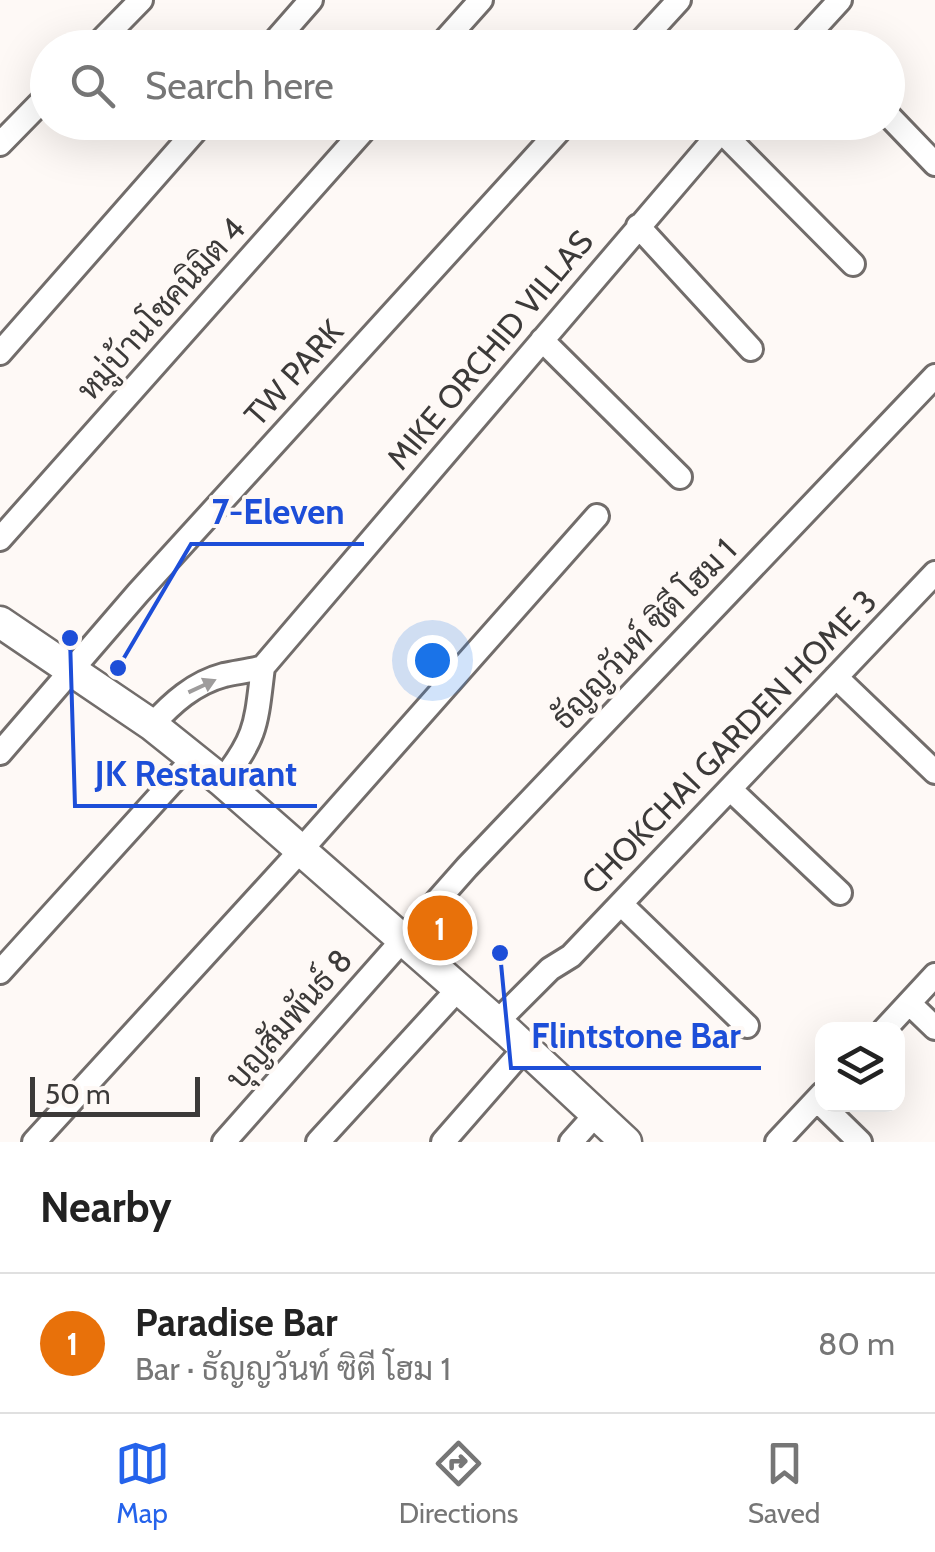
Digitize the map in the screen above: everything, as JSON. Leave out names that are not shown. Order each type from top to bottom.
[{"type":"street","points":[[112,30],[141,0]]},
{"type":"street","points":[[284,30],[310,0]]},
{"type":"street","points":[[454,30],[481,0]]},
{"type":"street","points":[[652,30],[679,0]]},
{"type":"street","points":[[819,30],[840,0]]},
{"type":"street","points":[[0,144],[30,113]]},
{"type":"street","points":[[905,132],[935,164]]},
{"type":"street","points":[[0,353],[187,140]]},
{"type":"street","name":"หมู่บ้านโชคนิมิต 4","points":[[0,538],[355,140]]},
{"type":"street","name":"TW PARK","points":[[0,753],[138,594],[551,140]]},
{"type":"street","name":"MIKE ORCHID VILLAS","points":[[264,667],[714,140]]},
{"type":"street","points":[[737,140],[853,264]]},
{"type":"street","points":[[638,226],[750,349]]},
{"type":"street","points":[[542,340],[680,477]]},
{"type":"street","name":"ธัญญวันท์ ซิตี โฮม 1","points":[[402,938],[935,376]]},
{"type":"street","points":[[34,1142],[598,516]]},
{"type":"street","name":"CHOKCHAI GARDEN HOME 3","points":[[443,1142],[510,1034],[561,979],[571,956],[935,573]]},
{"type":"street","points":[[0,622],[152,726],[222,781],[459,988],[626,1142]]},
{"type":"street","points":[[152,726],[177,697],[225,675],[264,667],[262,703],[246,751],[222,781]]},
{"type":"street","points":[[836,677],[935,772]]},
{"type":"street","points":[[0,972],[194,758]]},
{"type":"street","points":[[730,790],[840,893]]},
{"type":"street","points":[[621,904],[747,1026]]},
{"type":"street","name":"บุญสัมพันธ์ 8","points":[[224,1142],[402,938]]},
{"type":"street","points":[[891,1022],[935,976]]},
{"type":"street","points":[[318,1142],[459,988]]},
{"type":"street","points":[[909,1003],[935,1028]]},
{"type":"street","points":[[777,1142],[815,1102]]},
{"type":"street","points":[[833,1112],[860,1142]]},
{"type":"street","points":[[571,1142],[596,1114]]},
{"type":"place","name":"JK Restaurant","points":[[70,638]]},
{"type":"place","name":"7-Eleven","points":[[118,668]]},
{"type":"place","name":"Paradise Bar","points":[[440,928]]},
{"type":"place","name":"Flintstone Bar","points":[[500,953]]}]
